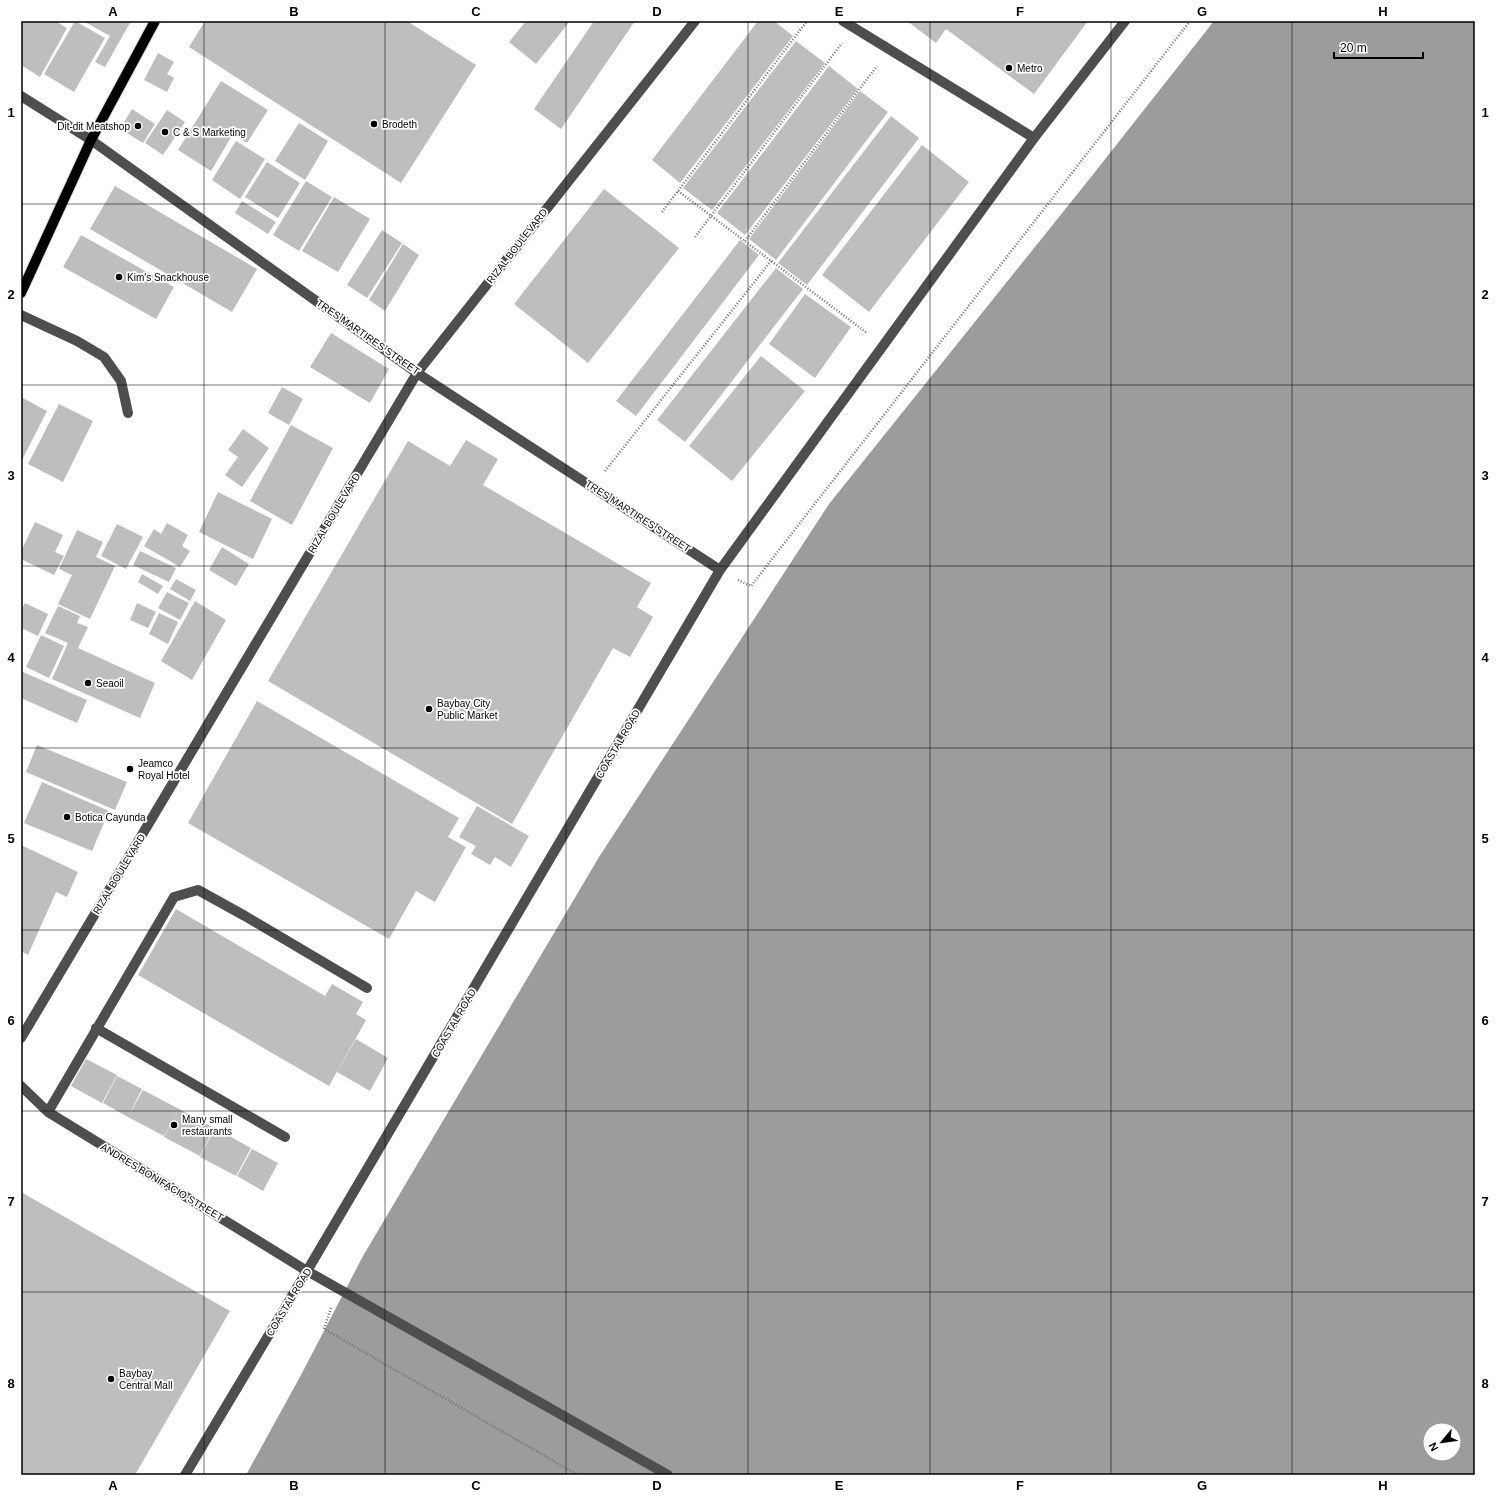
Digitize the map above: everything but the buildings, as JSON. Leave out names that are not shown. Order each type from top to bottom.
[{"type":"main road","points":[[21,293],[91,140],[155,21]]},
{"type":"street","name":"RIZAL BOULEVARD","points":[[21,1038],[417,373],[695,21]]},
{"type":"street","points":[[843,21],[1034,138]]},
{"type":"street","name":"COASTAL ROAD","points":[[185,1475],[308,1271],[720,570],[1034,138],[1125,21]]},
{"type":"street","name":"TRES MARTIRES STREET","points":[[21,96],[91,140],[417,373],[720,570]]},
{"type":"street","points":[[21,315],[77,341],[104,357],[121,381],[128,413]]},
{"type":"street","points":[[48,1112],[174,897],[198,890],[367,988]]},
{"type":"street","points":[[96,1028],[285,1137]]},
{"type":"street","name":"ANDRES BONIFACIO STREET","points":[[21,1086],[48,1112],[308,1271],[668,1475]]},
{"type":"path","points":[[662,212],[807,21]]},
{"type":"path","points":[[751,586],[1190,21]]},
{"type":"path","points":[[695,237],[854,28]]},
{"type":"path","points":[[745,241],[890,50]]},
{"type":"path","points":[[678,191],[883,346]]},
{"type":"path","points":[[593,487],[771,261]]},
{"type":"path","points":[[338,1288],[324,1329],[578,1475]]},
{"type":"shaded area","points":[[1214,21],[1475,21],[1475,1475],[246,1475],[301,1375],[363,1256],[599,857],[829,504]]},
{"type":"place","name":"Metro","points":[[1009,68]]},
{"type":"place","name":"Brodeth","points":[[374,124]]},
{"type":"place","name":"Dit-dit Meatshop","points":[[138,126]]},
{"type":"place","name":"C & S Marketing","points":[[165,132]]},
{"type":"place","name":"Kim's Snackhouse","points":[[119,277]]},
{"type":"place","name":"Seaoil","points":[[88,683]]},
{"type":"place","name":"Baybay City Public Market","points":[[429,709]]},
{"type":"place","name":"Jeamco Royal Hotel","points":[[130,769]]},
{"type":"place","name":"Botica Cayunda","points":[[67,817]]},
{"type":"place","name":"Many small restaurants","points":[[174,1125]]},
{"type":"place","name":"Baybay Central Mall","points":[[111,1379]]}]
